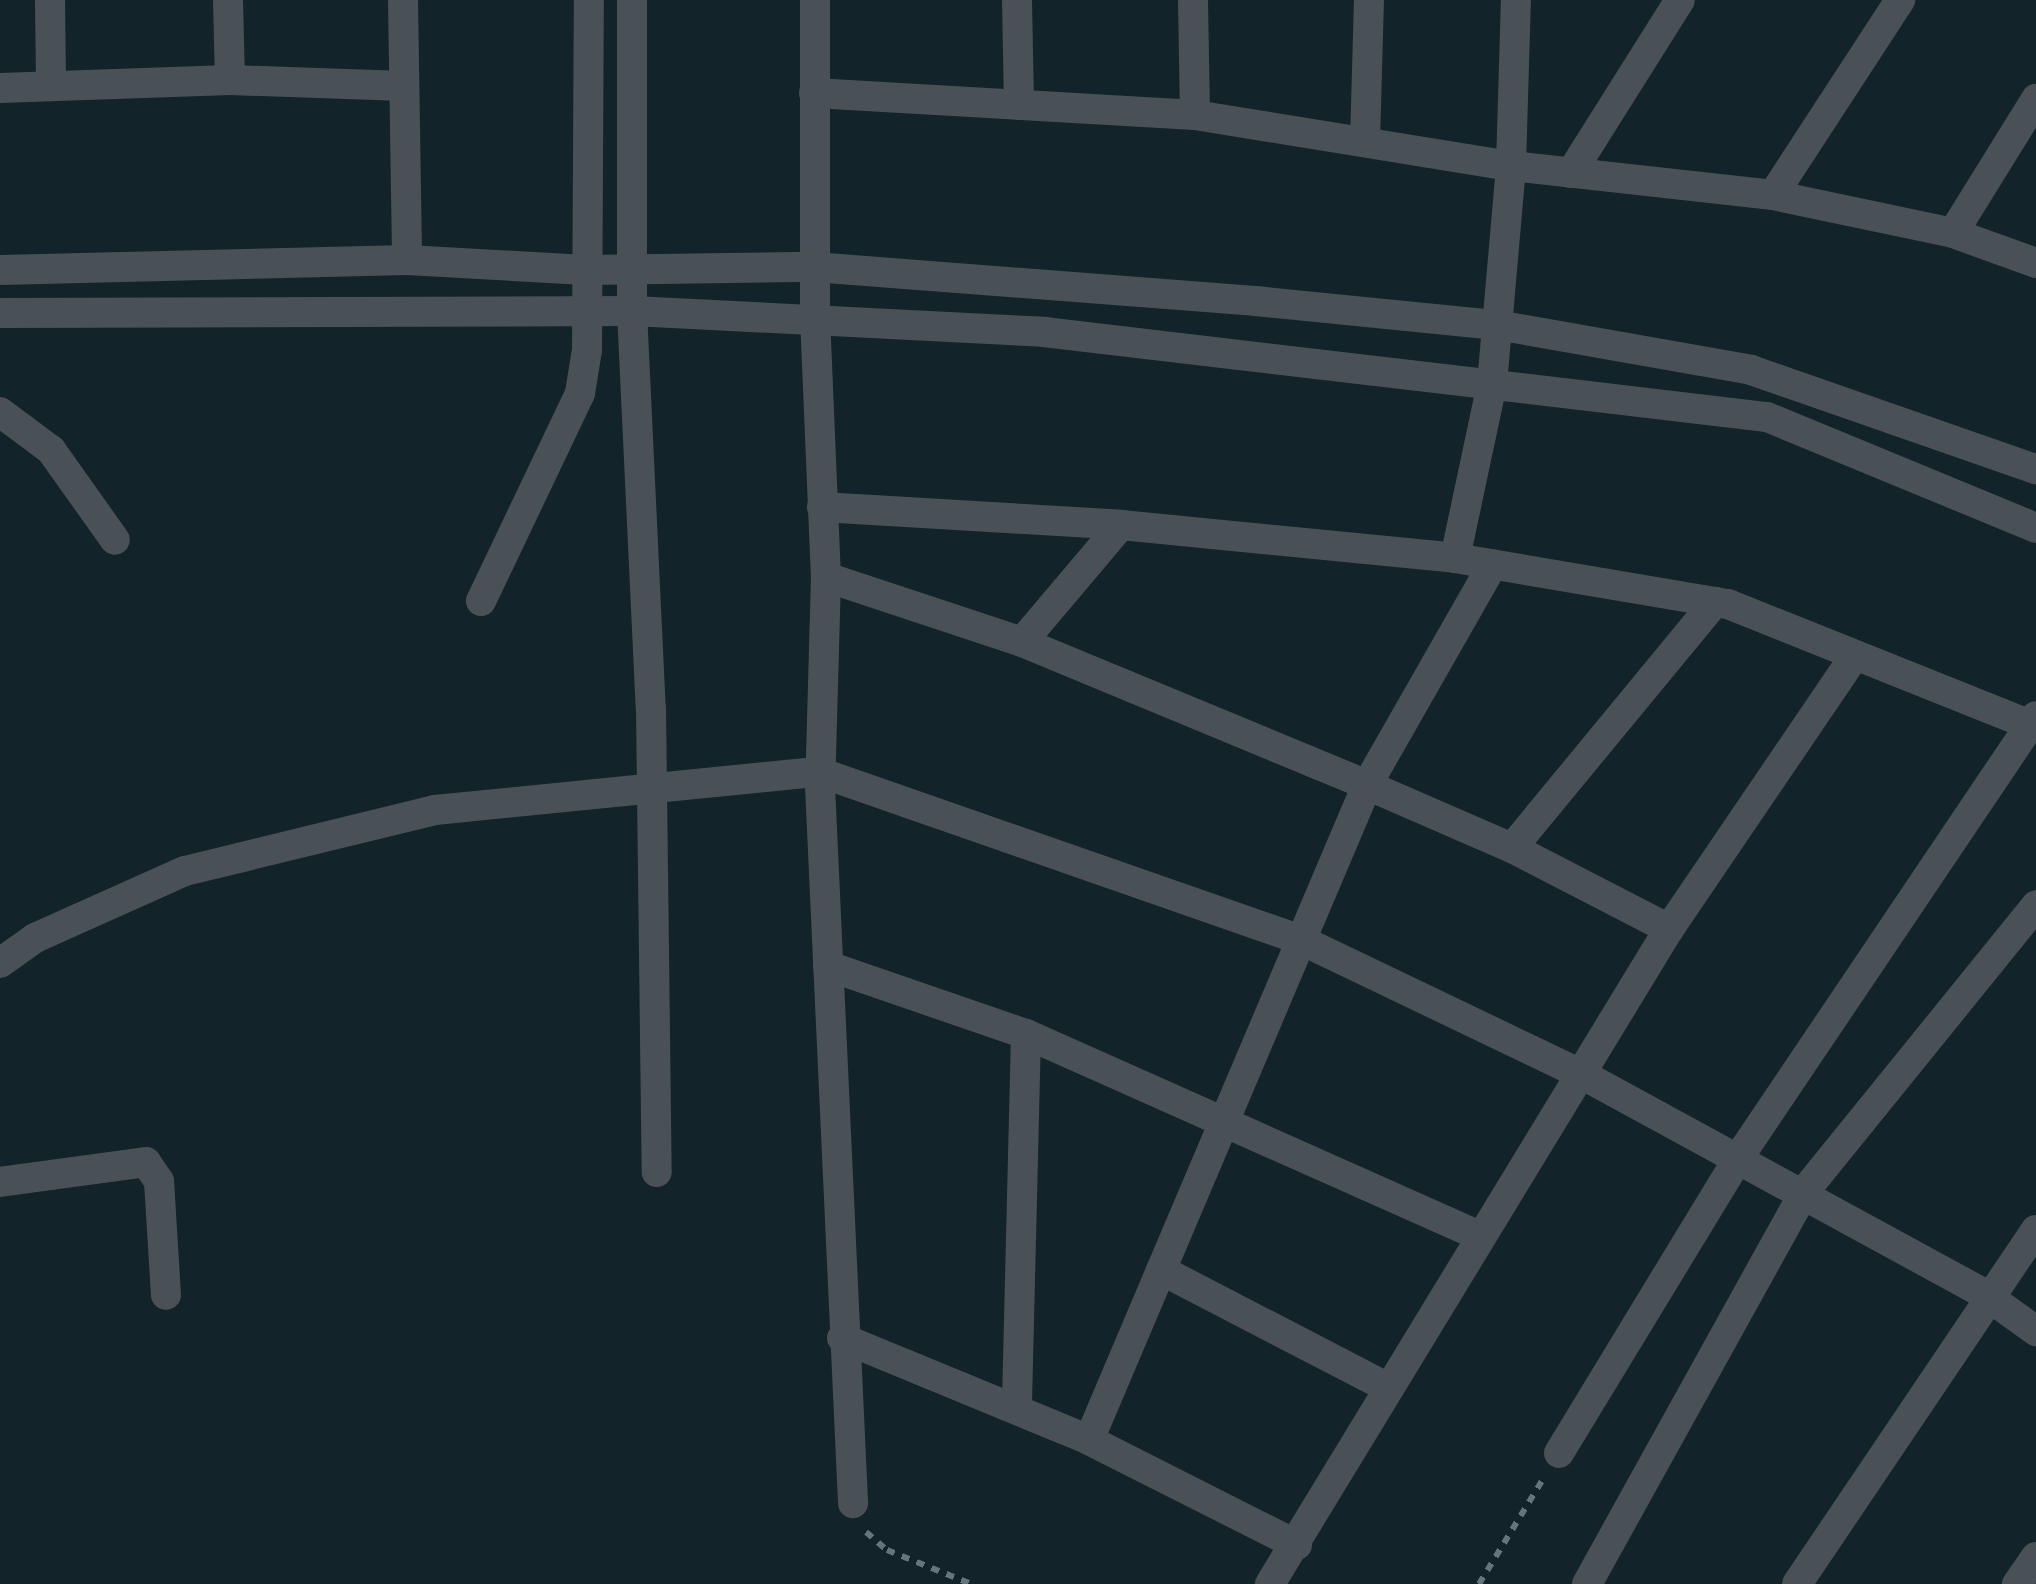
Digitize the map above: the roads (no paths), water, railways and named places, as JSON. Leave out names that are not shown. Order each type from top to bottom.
[{"type":"street","points":[[50,0],[51,86]]},
{"type":"street","points":[[228,0],[230,80]]},
{"type":"street","points":[[403,0],[407,260]]},
{"type":"street","points":[[481,601],[580,393],[586,313],[589,0]]},
{"type":"street","points":[[632,0],[632,311],[652,790],[656,1172]]},
{"type":"street","points":[[815,0],[814,316],[826,576],[819,772],[842,1338],[854,1503]]},
{"type":"street","points":[[1017,0],[1019,105]]},
{"type":"street","points":[[1193,0],[1195,115]]},
{"type":"street","points":[[1365,142],[1369,0]]},
{"type":"street","points":[[1454,558],[1492,384],[1511,166],[1516,0]]},
{"type":"street","points":[[1571,173],[1680,0]]},
{"type":"street","points":[[1773,195],[1900,0]]},
{"type":"street","points":[[0,88],[230,80],[404,86]]},
{"type":"street","points":[[814,93],[1195,115],[1511,166],[1773,195],[1952,233],[2036,263]]},
{"type":"street","points":[[1952,233],[2036,99]]},
{"type":"street","points":[[0,270],[407,260],[586,270],[632,266],[814,267],[1022,279],[1497,325],[1751,370],[2036,469]]},
{"type":"street","points":[[0,313],[632,311],[814,316],[1044,332],[1766,417],[2036,528]]},
{"type":"street","points":[[0,412],[51,450],[115,540]]},
{"type":"street","points":[[822,507],[1121,524],[1454,558],[1715,602],[1854,657],[2032,720],[1737,1160],[1560,1453]]},
{"type":"street","points":[[1022,642],[1121,524]]},
{"type":"street","points":[[1089,1440],[1367,784],[1493,564]]},
{"type":"street","points":[[826,576],[1022,642],[1367,784],[1512,848],[1668,929]]},
{"type":"street","points":[[1512,848],[1715,602]]},
{"type":"street","points":[[1270,1584],[1297,1546],[1385,1386],[1585,1076],[1668,929],[1854,657]]},
{"type":"street","points":[[0,963],[35,938],[185,872],[434,810],[819,772],[1302,940],[1585,1076],[1737,1160],[1804,1192],[1986,1296],[2036,1331]]},
{"type":"street","points":[[1587,1584],[1804,1192],[2036,906]]},
{"type":"street","points":[[828,966],[1026,1034],[1480,1236]]},
{"type":"street","points":[[1017,1407],[1026,1034]]},
{"type":"street","points":[[0,1182],[146,1162],[158,1181],[166,1295]]},
{"type":"street","points":[[1797,1584],[1986,1296],[2036,1230]]},
{"type":"street","points":[[1161,1270],[1385,1386]]},
{"type":"street","points":[[842,1338],[1017,1407],[1297,1546]]}]
